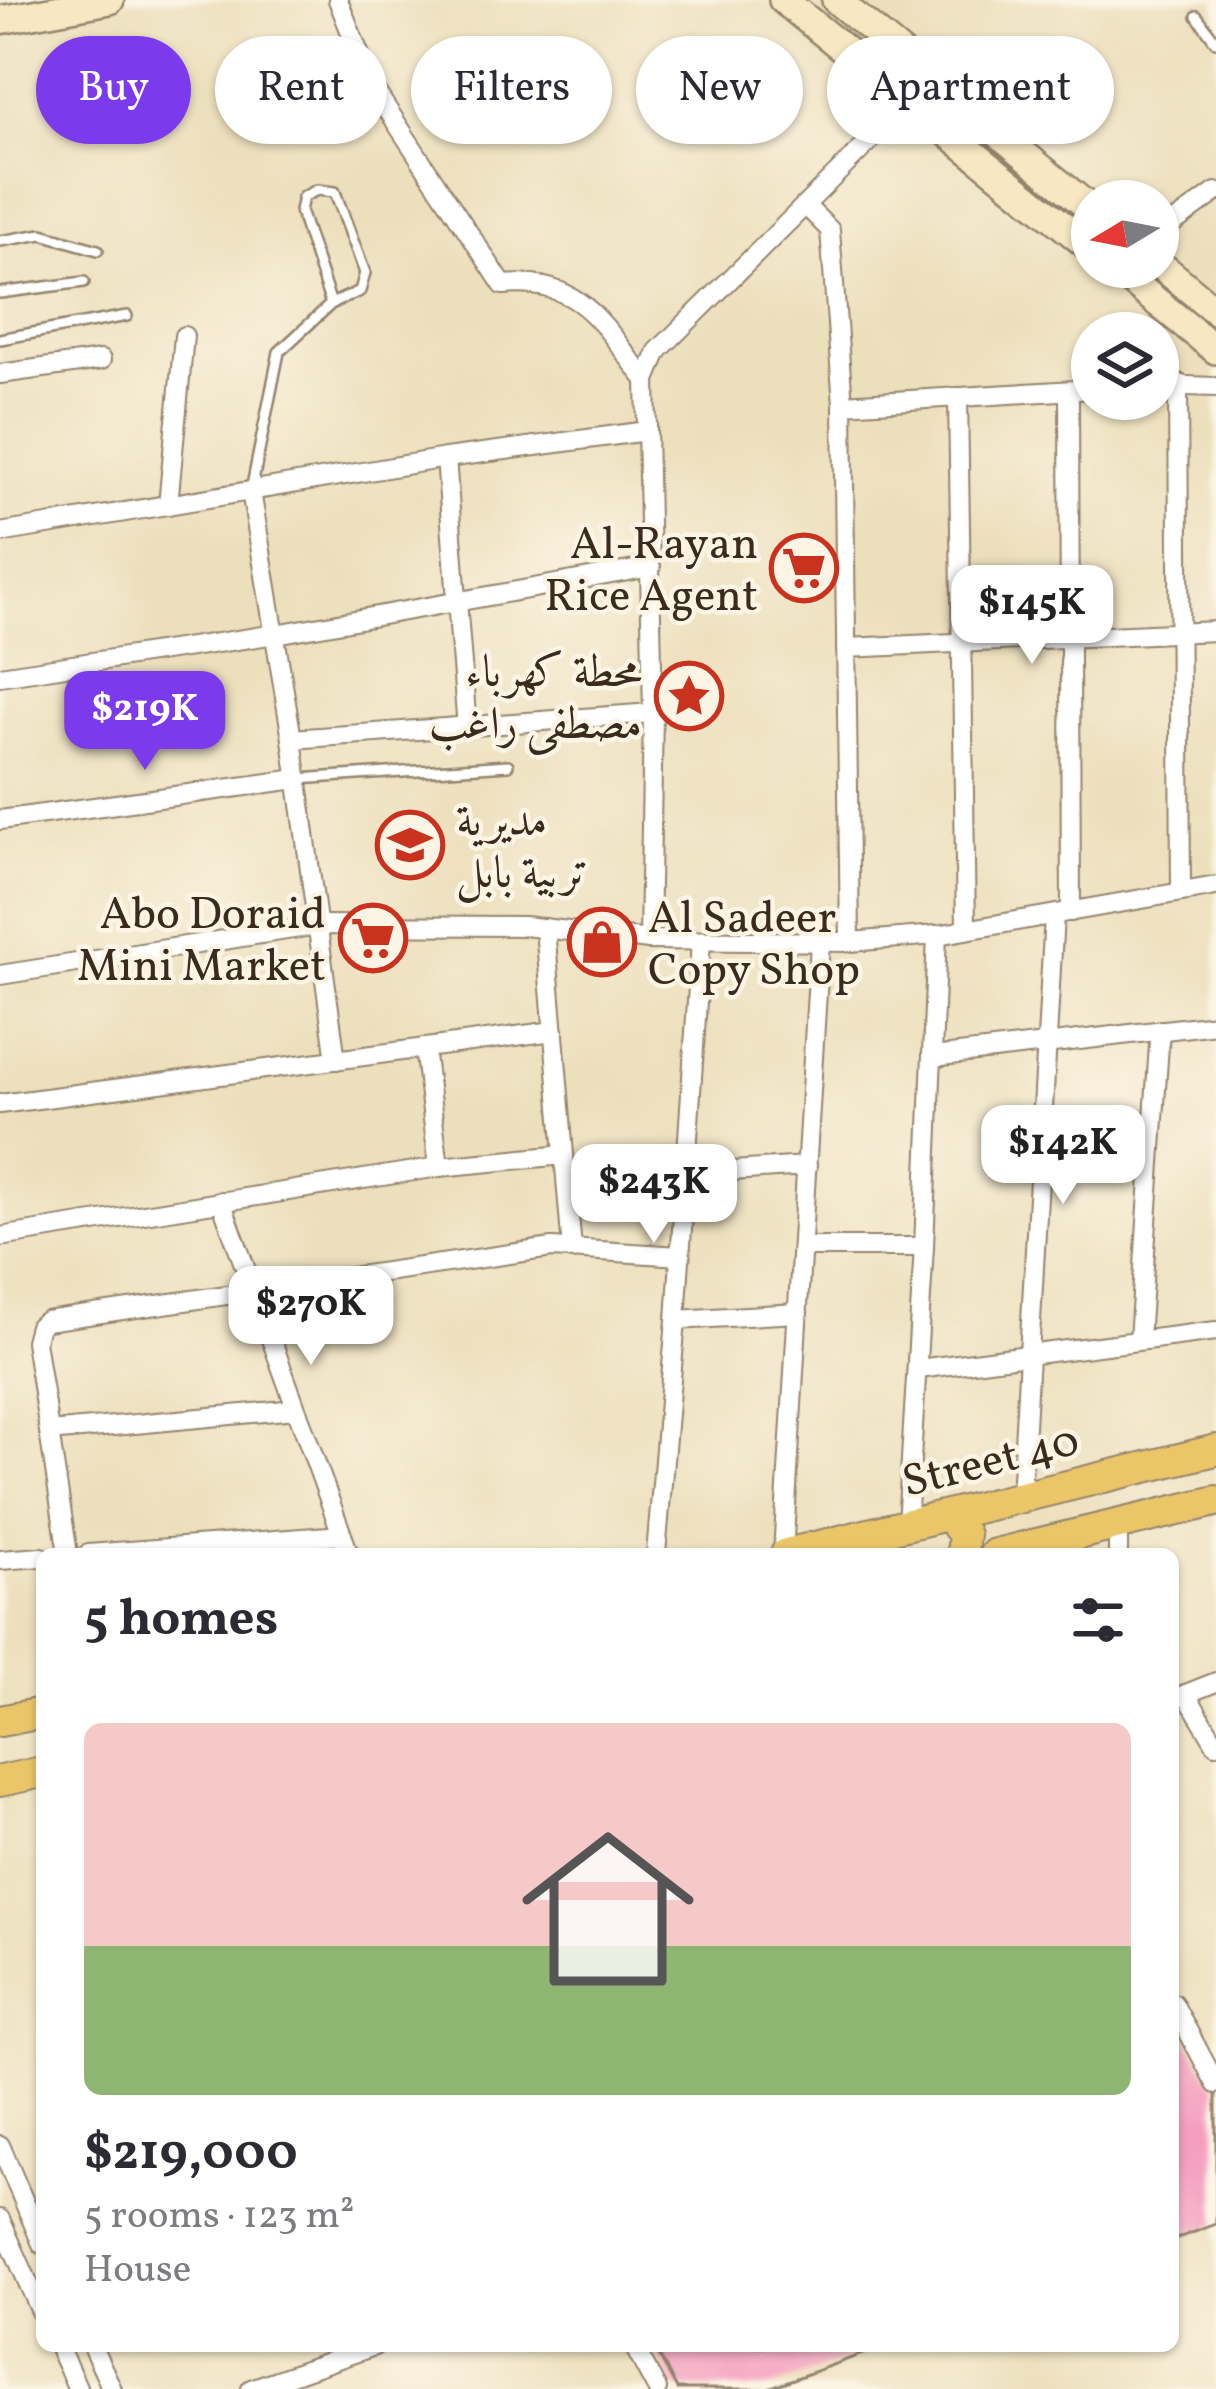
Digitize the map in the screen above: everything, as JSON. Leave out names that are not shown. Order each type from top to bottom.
[{"type":"main road","points":[[0,20],[110,0]]},
{"type":"main road","points":[[783,0],[828,36]]},
{"type":"main road","points":[[836,0],[1071,192]]},
{"type":"main road","points":[[963,144],[1071,232]]},
{"type":"main road","points":[[1179,280],[1216,311]]},
{"type":"main road","points":[[1140,288],[1216,350]]},
{"type":"main road","name":"Street 40","points":[[809,1548],[1216,1450]]},
{"type":"main road","points":[[1007,1548],[1002,1524],[1015,1499]]},
{"type":"main road","name":"Street 40","points":[[1042,1548],[1118,1539],[1216,1502]]},
{"type":"main road","points":[[949,1515],[964,1535],[963,1548]]},
{"type":"main road","points":[[0,1721],[36,1714]]},
{"type":"main road","points":[[0,1781],[36,1773]]},
{"type":"street","points":[[338,0],[372,86],[503,285],[532,284],[567,291],[590,309],[646,380]]},
{"type":"street","points":[[649,940],[653,713],[646,380],[658,351],[867,144]]},
{"type":"street","points":[[1179,219],[1216,192]]},
{"type":"street","points":[[806,206],[830,230],[843,404],[850,942]]},
{"type":"street","points":[[168,505],[184,336]]},
{"type":"street","points":[[0,374],[101,360]]},
{"type":"street","points":[[1179,384],[1216,386]]},
{"type":"street","points":[[843,404],[1069,391],[1070,638],[1063,913],[1046,1043],[1015,1499]]},
{"type":"street","points":[[958,397],[966,929]]},
{"type":"street","points":[[1170,420],[1180,633],[1181,892]]},
{"type":"street","points":[[0,533],[446,458],[647,431]]},
{"type":"street","points":[[446,458],[467,729]]},
{"type":"street","points":[[251,491],[292,740],[336,1060]]},
{"type":"street","points":[[0,676],[276,634],[651,567]]},
{"type":"street","points":[[846,648],[1216,631]]},
{"type":"street","points":[[292,740],[653,713]]},
{"type":"street","points":[[0,820],[297,779]]},
{"type":"street","points":[[0,975],[319,925],[545,928],[649,940],[850,942],[938,935],[1216,886]]},
{"type":"street","points":[[545,928],[572,1250]]},
{"type":"street","points":[[907,1525],[938,935]]},
{"type":"street","points":[[657,1548],[701,941]]},
{"type":"street","points":[[784,1548],[820,942]]},
{"type":"street","points":[[933,1057],[1216,1024]]},
{"type":"street","points":[[1139,1340],[1160,1030]]},
{"type":"street","points":[[0,1104],[554,1031]]},
{"type":"street","points":[[424,1048],[439,1166]]},
{"type":"street","points":[[0,1237],[439,1166],[564,1156]]},
{"type":"street","points":[[686,1174],[807,1166]]},
{"type":"street","points":[[221,1201],[345,1545],[259,1548]]},
{"type":"street","points":[[802,1247],[924,1246]]},
{"type":"street","points":[[67,1548],[35,1341],[39,1326],[54,1318],[552,1249],[681,1256]]},
{"type":"street","points":[[676,1320],[798,1313]]},
{"type":"street","points":[[918,1369],[1216,1331]]},
{"type":"street","points":[[49,1432],[296,1408]]},
{"type":"street","points":[[0,1560],[36,1557]]},
{"type":"street","points":[[1216,1682],[1180,1696],[1216,1744]]},
{"type":"street","points":[[1179,2014],[1216,2084]]},
{"type":"street","points":[[0,2145],[36,2230]]},
{"type":"street","points":[[0,2219],[11,2264],[36,2304]]},
{"type":"street","points":[[11,2264],[36,2246]]},
{"type":"street","points":[[61,2352],[79,2389]]},
{"type":"street","points":[[95,2352],[112,2389]]},
{"type":"street","points":[[251,2389],[357,2352]]},
{"type":"street","points":[[637,2352],[657,2389]]},
{"type":"lane","points":[[1197,16],[1216,42]]},
{"type":"lane","points":[[251,491],[279,352],[331,304],[360,291],[365,273],[335,192],[317,190],[303,197],[300,211],[331,304]]},
{"type":"lane","points":[[0,241],[42,234],[98,250]]},
{"type":"lane","points":[[0,293],[84,282]]},
{"type":"lane","points":[[0,339],[127,316]]},
{"type":"lane","points":[[297,779],[508,765]]},
{"type":"building","points":[[1179,2026],[1216,2088],[1216,2224],[1179,2238]]},
{"type":"building","points":[[657,2352],[868,2352],[766,2389],[677,2389]]},
{"type":"place","name":"Al-Rayan Rice Agent","points":[[804,568]]},
{"type":"place","name":"محطة كهرباء مصطفى راغب","points":[[689,696]]},
{"type":"place","name":"مديرية تربية بابل","points":[[410,845]]},
{"type":"place","name":"Abo Doraid Mini Market","points":[[373,938]]},
{"type":"place","name":"Al Sadeer Copy Shop","points":[[602,942]]}]
